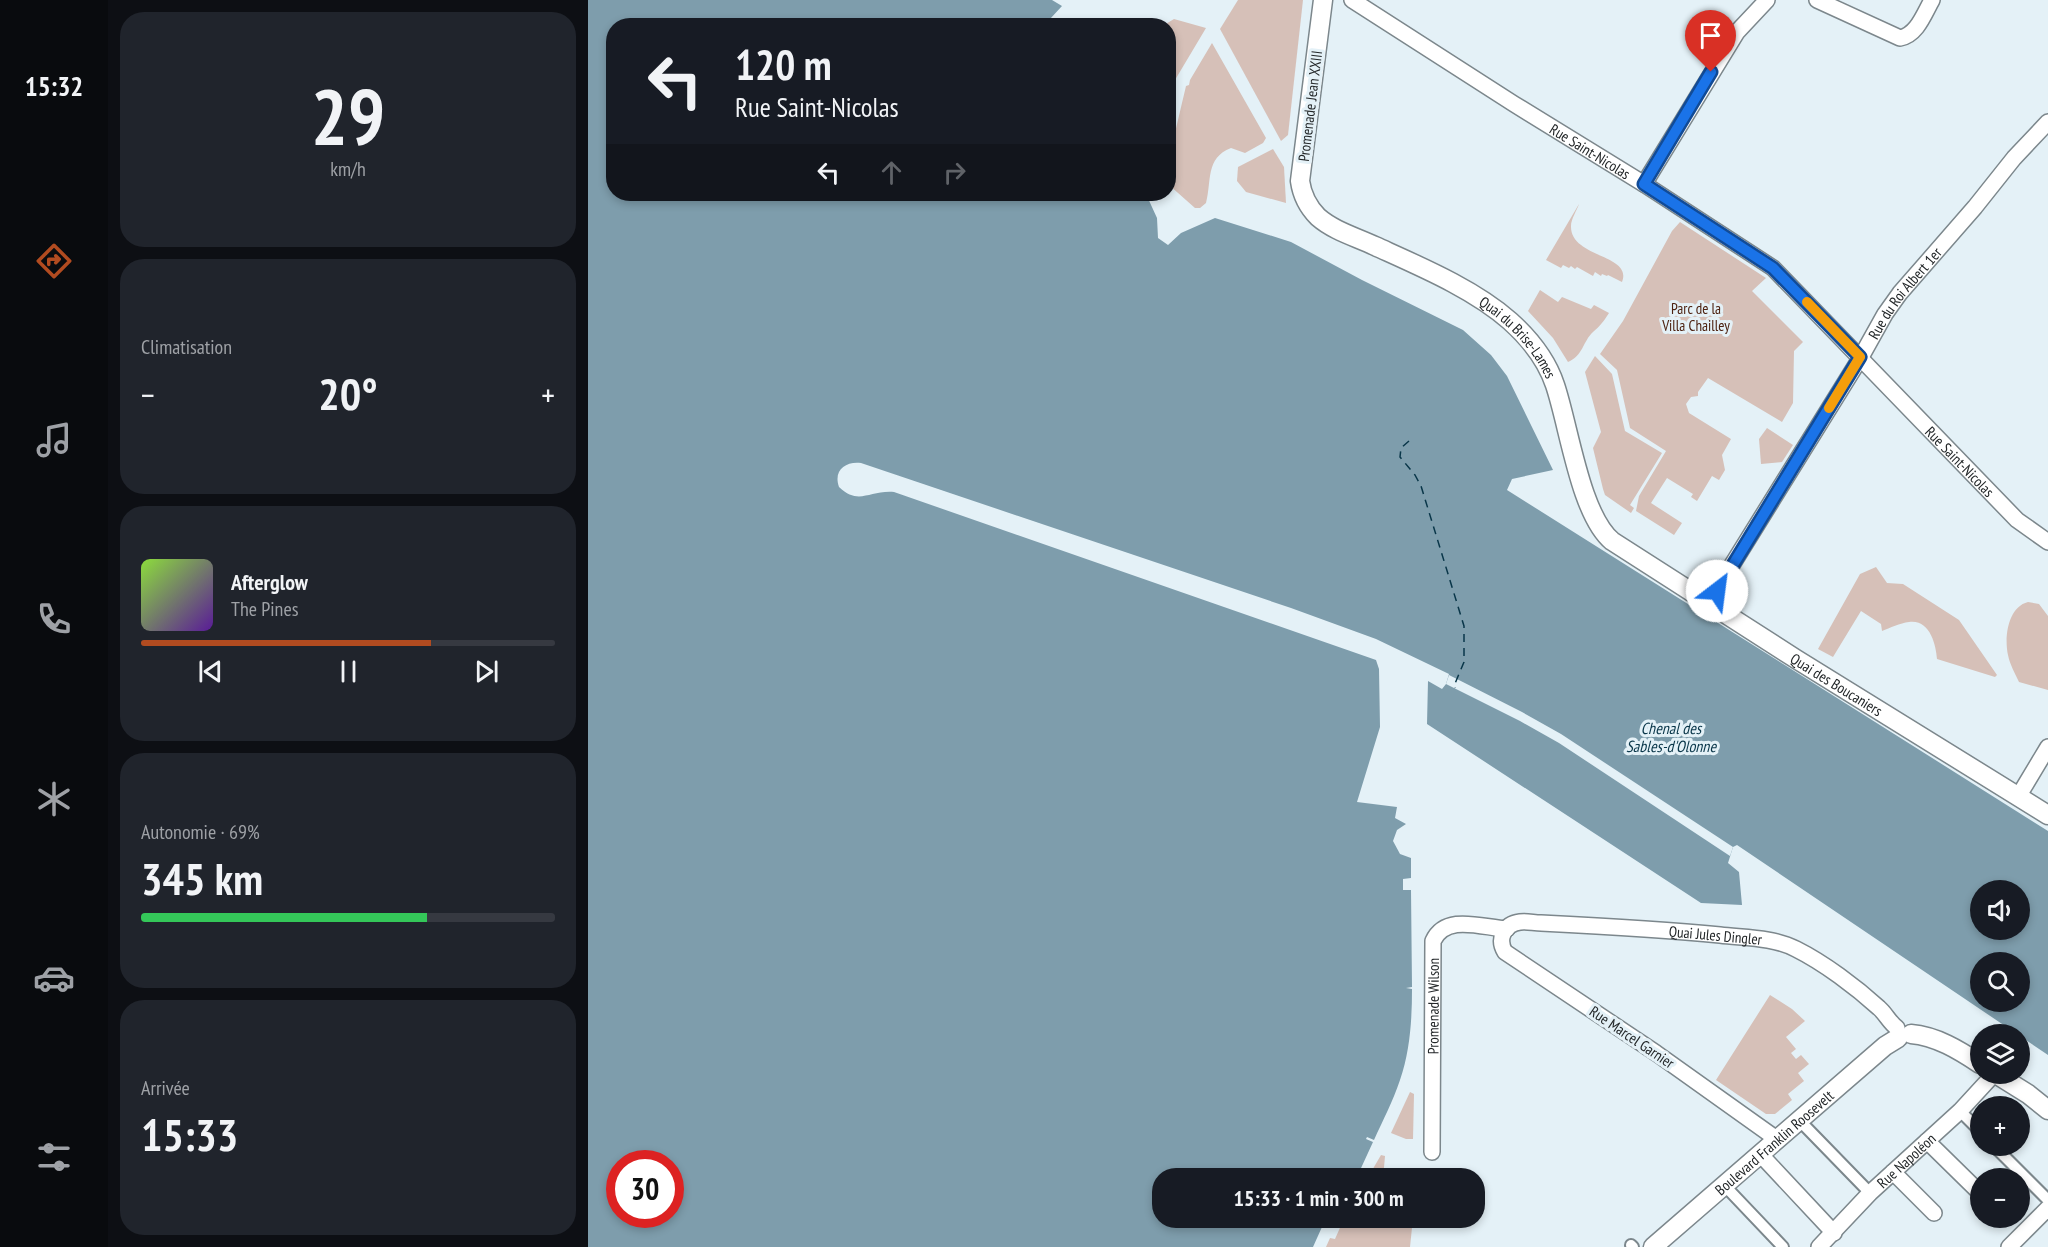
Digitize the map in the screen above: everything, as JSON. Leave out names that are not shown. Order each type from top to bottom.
[{"type":"street","name":"Promenade Jean XXIII","points":[[1311,209],[1303,195],[1300,181],[1323,0]]},
{"type":"street","name":"Rue Saint-Nicolas","points":[[1352,0],[1773,268],[2017,520],[2048,542]]},
{"type":"street","points":[[1644,184],[1737,32],[1767,0]]},
{"type":"street","points":[[1816,0],[1900,38],[1906,37],[1915,30],[1932,0]]},
{"type":"street","name":"Rue du Roi Albert 1er","points":[[1709,603],[1885,314],[1900,293],[1975,207],[2014,158],[2048,123]]},
{"type":"street","name":"Quai du Brise-Lames","points":[[1311,209],[1318,217],[1337,229],[1432,272],[1496,309],[1512,323],[1531,344],[1554,383],[1583,488],[1599,527],[1626,552]]},
{"type":"street","name":"Quai des Boucaniers","points":[[1626,552],[2048,815]]},
{"type":"street","points":[[2018,796],[2048,747]]},
{"type":"street","name":"Quai Jules Dingler","points":[[1507,929],[1521,922],[1690,932],[1777,942],[1795,948],[1871,1000],[1891,1024],[1902,1033]]},
{"type":"street","name":"Promenade Wilson","points":[[1432,1152],[1433,941],[1436,934],[1456,924],[1507,929]]},
{"type":"street","name":"Rue Marcel Garnier","points":[[1507,929],[1500,939],[1505,952],[1664,1059],[1778,1140]]},
{"type":"street","points":[[1902,1033],[1927,1037],[1944,1043],[1970,1058]]},
{"type":"street","name":"Boulevard Franklin Roosevelt","points":[[1653,1247],[1902,1033]]},
{"type":"street","name":"Rue Napoléon","points":[[1819,1247],[1870,1193],[1960,1111],[1986,1084]]},
{"type":"street","points":[[2012,1084],[2048,1110]]},
{"type":"street","points":[[1960,1111],[1970,1121]]},
{"type":"street","points":[[1800,1121],[1870,1193]]},
{"type":"street","points":[[1927,1141],[1970,1183]]},
{"type":"street","points":[[1761,1155],[1834,1233]]},
{"type":"street","points":[[2004,1156],[2048,1200]]},
{"type":"street","points":[[1893,1172],[1934,1213]]},
{"type":"street","points":[[1725,1186],[1783,1247]]},
{"type":"street","points":[[2009,1247],[2048,1208]]},
{"type":"green space","points":[[1238,0],[1303,0],[1288,135],[1281,141],[1220,29]]},
{"type":"green space","points":[[1176,20],[1206,28],[1176,78]]},
{"type":"green space","points":[[1212,43],[1266,138],[1263,143],[1245,153],[1231,148],[1217,158],[1211,171],[1206,203],[1200,208],[1195,208],[1176,191],[1176,128],[1186,86],[1189,85]]},
{"type":"green space","points":[[1273,149],[1284,167],[1286,203],[1246,192],[1237,181],[1238,167]]},
{"type":"green space","points":[[1579,204],[1571,223],[1573,236],[1580,244],[1619,266],[1623,273],[1622,282],[1595,272],[1593,276],[1577,267],[1575,269],[1563,265],[1561,268],[1546,260]]},
{"type":"green space","name":"Parc de la Villa Chailley","points":[[1680,222],[1766,278],[1752,291],[1803,342],[1794,351],[1793,403],[1782,422],[1708,378],[1698,392],[1698,396],[1691,397],[1686,404],[1689,413],[1731,439],[1722,455],[1725,470],[1719,480],[1712,476],[1697,501],[1691,497],[1693,494],[1667,478],[1651,503],[1682,523],[1674,535],[1636,511],[1639,496],[1666,451],[1630,428],[1617,370],[1600,354],[1623,321],[1672,231]]},
{"type":"green space","points":[[1540,290],[1558,302],[1562,297],[1591,309],[1594,305],[1609,313],[1577,356],[1568,362],[1553,338],[1528,311]]},
{"type":"green space","points":[[1595,356],[1612,374],[1625,431],[1662,453],[1630,505],[1634,508],[1631,513],[1605,495],[1593,448],[1601,432],[1585,372]]},
{"type":"green space","points":[[1767,428],[1793,445],[1782,462],[1761,464],[1759,439]]},
{"type":"green space","points":[[1876,567],[1887,583],[1903,584],[1959,620],[1997,675],[1995,677],[1937,659],[1931,634],[1916,622],[1899,624],[1882,631],[1881,624],[1861,611],[1833,657],[1818,649],[1860,574]]},
{"type":"green space","points":[[2028,602],[2039,604],[2048,616],[2048,690],[2019,682],[2008,655],[2007,632],[2012,616],[2021,605]]},
{"type":"green space","points":[[1770,995],[1792,1009],[1805,1021],[1786,1037],[1796,1049],[1791,1053],[1796,1059],[1801,1055],[1809,1064],[1798,1073],[1804,1081],[1788,1094],[1792,1100],[1775,1114],[1766,1114],[1716,1080]]},
{"type":"green space","points":[[1410,1092],[1414,1094],[1413,1139],[1406,1139],[1391,1133]]},
{"type":"green space","points":[[1381,1155],[1385,1156],[1384,1168],[1373,1168]]},
{"type":"green space","points":[[1340,1228],[1412,1228],[1410,1247],[1326,1247],[1330,1238],[1335,1239]]},
{"type":"water","name":"Chenal des Sables-d'Olonne","points":[[588,0],[1052,0],[1062,6],[1051,18],[606,18],[606,201],[1149,201],[1157,218],[1158,238],[1168,245],[1181,233],[1215,218],[1291,242],[1463,330],[1491,355],[1507,376],[1553,470],[1512,479],[1507,490],[2048,831],[2048,1055],[2030,1043],[2030,1024],[2002,1024],[1984,1012],[2030,1012],[2030,952],[1970,952],[1970,1002],[1737,845],[1733,847],[1728,863],[1739,872],[1742,905],[1701,903],[1427,724],[1428,681],[1442,689],[1449,674],[1376,639],[1291,608],[861,463],[846,465],[839,471],[839,487],[853,496],[894,492],[1376,660],[1379,669],[1380,727],[1357,802],[1397,807],[1395,818],[1406,824],[1397,830],[1393,841],[1400,854],[1411,858],[1411,878],[1403,879],[1403,890],[1411,890],[1412,987],[1406,988],[1412,989],[1412,1012],[1403,1069],[1391,1103],[1374,1140],[1367,1137],[1366,1139],[1373,1142],[1361,1168],[1152,1168],[1152,1228],[1322,1228],[1313,1247],[588,1247]]},
{"type":"pier","points":[[1449,675],[1561,734],[1733,847],[1730,856],[1559,743],[1446,684]]},
{"type":"ferry route","points":[[1409,441],[1401,448],[1400,457],[1421,486],[1464,626],[1464,662],[1455,688]]},
{"type":"slow traffic","points":[[1807,302],[1860,357],[1829,408]]},
{"type":"route","points":[[1711,72],[1644,184],[1773,268],[1860,357],[1743,545],[1717,591]]}]
